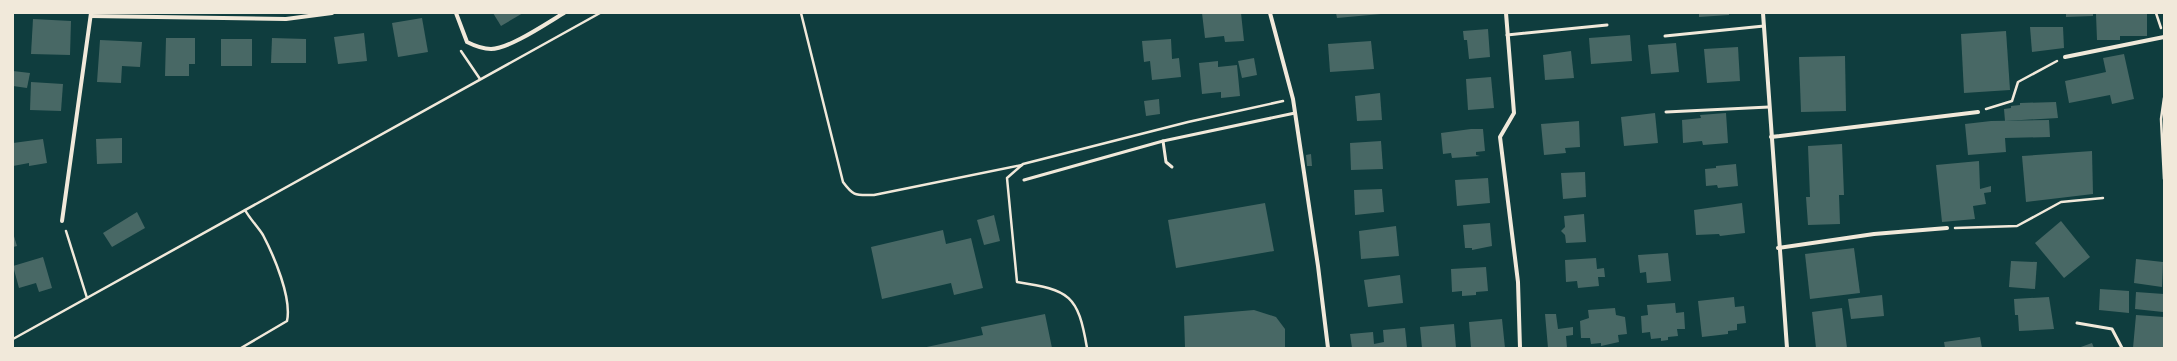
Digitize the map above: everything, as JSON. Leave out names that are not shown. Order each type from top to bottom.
[{"type":"street","points":[[62,221],[91,15],[286,20],[332,13]]},
{"type":"street","points":[[456,13],[467,42],[481,48],[492,49],[514,42],[564,13]]},
{"type":"street","points":[[1270,13],[1296,113],[1328,348]]},
{"type":"street","points":[[1506,13],[1514,112],[1500,137],[1518,282],[1520,348]]},
{"type":"street","points":[[1763,13],[1778,248],[1787,348]]},
{"type":"street","points":[[2065,57],[2164,37]]},
{"type":"street","points":[[1771,137],[1978,112]]},
{"type":"street","points":[[1778,248],[1874,234],[1947,228]]},
{"type":"lane","points":[[1507,35],[1607,25]]},
{"type":"lane","points":[[1665,36],[1764,26]]},
{"type":"lane","points":[[1666,112],[1769,107]]},
{"type":"lane","points":[[1024,180],[1163,141],[1296,113]]},
{"type":"lane","points":[[1163,141],[1166,162],[1172,167]]},
{"type":"lane","points":[[2077,322],[2112,329],[2122,348]]},
{"type":"path","points":[[13,339],[600,13]]},
{"type":"path","points":[[801,13],[809,38],[843,182],[851,193],[856,195],[874,195],[1023,164]]},
{"type":"path","points":[[2156,13],[2162,30]]},
{"type":"path","points":[[467,42],[460,50],[480,79]]},
{"type":"path","points":[[1978,112],[2012,101],[2018,82],[2065,57]]},
{"type":"path","points":[[2164,98],[2161,119],[2164,179]]},
{"type":"path","points":[[1947,228],[2017,226],[2061,202],[2103,198]]},
{"type":"path","points":[[1009,201],[1017,282],[1059,290],[1072,299],[1082,319],[1087,348]]},
{"type":"path","points":[[241,348],[287,321],[289,310],[276,264],[262,234],[245,210]]},
{"type":"path","points":[[62,221],[87,298]]},
{"type":"building","points":[[493,13],[523,13],[501,26]]},
{"type":"building","points":[[1202,13],[1241,13],[1244,41],[1225,42],[1224,36],[1205,38]]},
{"type":"building","points":[[1336,13],[1381,13],[1381,14],[1337,18]]},
{"type":"building","points":[[1699,13],[1729,13],[1729,15],[1699,17]]},
{"type":"building","points":[[2066,13],[2093,13],[2093,16],[2066,17]]},
{"type":"building","points":[[2096,14],[2147,14],[2147,36],[2120,36],[2120,40],[2097,40]]},
{"type":"building","points":[[422,18],[428,52],[398,57],[392,23]]},
{"type":"building","points":[[33,19],[71,21],[70,55],[31,54]]},
{"type":"building","points":[[2030,27],[2063,27],[2064,48],[2032,52]]},
{"type":"building","points":[[1488,29],[1490,57],[1469,59],[1467,40],[1464,40],[1463,31]]},
{"type":"building","points":[[2006,31],[2010,90],[1964,93],[1961,34]]},
{"type":"building","points":[[364,33],[367,61],[338,64],[334,37]]},
{"type":"building","points":[[1630,35],[1632,61],[1591,64],[1589,38]]},
{"type":"building","points":[[166,38],[195,38],[195,64],[189,64],[189,76],[165,76]]},
{"type":"building","points":[[272,38],[306,39],[306,63],[271,63]]},
{"type":"building","points":[[221,39],[252,39],[252,66],[221,66]]},
{"type":"building","points":[[1171,39],[1172,59],[1179,58],[1181,77],[1152,80],[1150,61],[1144,62],[1142,41]]},
{"type":"building","points":[[100,40],[142,42],[140,67],[122,66],[121,83],[97,82]]},
{"type":"building","points":[[1371,41],[1374,69],[1330,72],[1328,44]]},
{"type":"building","points":[[1676,43],[1679,72],[1651,74],[1648,45]]},
{"type":"building","points":[[1738,47],[1740,81],[1707,83],[1704,49]]},
{"type":"building","points":[[1571,51],[1574,78],[1545,80],[1543,55]]},
{"type":"building","points":[[2124,54],[2134,99],[2112,104],[2110,95],[2069,103],[2065,81],[2106,72],[2103,58]]},
{"type":"building","points":[[1845,56],[1846,111],[1801,112],[1799,57]]},
{"type":"building","points":[[1254,58],[1257,75],[1242,78],[1238,61]]},
{"type":"building","points":[[1218,61],[1218,67],[1237,65],[1240,96],[1221,98],[1221,92],[1202,94],[1199,63]]},
{"type":"building","points":[[13,71],[30,73],[27,88],[13,86]]},
{"type":"building","points":[[1491,77],[1494,108],[1468,110],[1466,79]]},
{"type":"building","points":[[31,82],[63,84],[61,111],[30,110]]},
{"type":"building","points":[[1380,93],[1382,120],[1357,121],[1355,96]]},
{"type":"building","points":[[1159,99],[1160,114],[1146,116],[1144,101]]},
{"type":"building","points":[[2056,102],[2058,118],[2005,121],[2004,109],[2011,108],[2011,106],[2020,105],[2020,103]]},
{"type":"building","points":[[1655,113],[1658,143],[1624,146],[1621,117]]},
{"type":"building","points":[[1726,113],[1728,143],[1703,145],[1702,141],[1683,143],[1682,120],[1701,118],[1700,115]]},
{"type":"building","points":[[2049,120],[2050,137],[2005,138],[2006,152],[1968,155],[1965,124],[1991,121]]},
{"type":"building","points":[[1579,121],[1580,147],[1565,148],[1566,153],[1544,155],[1541,124]]},
{"type":"building","points":[[1483,129],[1485,151],[1476,152],[1476,155],[1480,156],[1452,158],[1451,153],[1443,154],[1441,133]]},
{"type":"building","points":[[122,138],[122,163],[97,164],[96,139]]},
{"type":"building","points":[[43,139],[47,163],[29,166],[29,163],[13,166],[13,143]]},
{"type":"building","points":[[1381,141],[1383,169],[1351,170],[1350,143]]},
{"type":"building","points":[[1842,144],[1844,195],[1839,195],[1840,224],[1808,225],[1806,197],[1810,197],[1808,146]]},
{"type":"building","points":[[2092,151],[2093,194],[2026,202],[2022,156]]},
{"type":"building","points":[[1311,154],[1312,166],[1307,166],[1306,155]]},
{"type":"building","points":[[1979,161],[1980,189],[1991,186],[1991,192],[1984,193],[1986,204],[1973,206],[1975,219],[1942,222],[1936,165]]},
{"type":"building","points":[[1736,164],[1738,186],[1718,188],[1717,185],[1706,186],[1705,169],[1716,168],[1716,166]]},
{"type":"building","points":[[1585,172],[1586,197],[1563,199],[1561,173]]},
{"type":"building","points":[[1488,178],[1490,203],[1457,206],[1455,180]]},
{"type":"building","points":[[1382,189],[1384,212],[1355,215],[1354,190]]},
{"type":"building","points":[[1265,203],[1274,251],[1176,268],[1168,220]]},
{"type":"building","points":[[1742,203],[1745,233],[1720,236],[1719,234],[1696,235],[1694,210]]},
{"type":"building","points":[[137,212],[145,228],[112,247],[103,233]]},
{"type":"building","points":[[1584,214],[1586,242],[1566,243],[1565,235],[1561,231],[1565,227],[1564,216]]},
{"type":"building","points":[[994,215],[1000,241],[984,245],[977,220]]},
{"type":"building","points":[[2061,221],[2090,257],[2064,278],[2035,243]]},
{"type":"building","points":[[1490,223],[1492,246],[1472,250],[1472,248],[1465,248],[1463,225]]},
{"type":"building","points":[[1396,226],[1399,256],[1361,259],[1359,231]]},
{"type":"building","points":[[943,230],[946,244],[971,238],[983,288],[954,295],[951,283],[882,299],[871,247]]},
{"type":"building","points":[[13,233],[17,246],[13,247]]},
{"type":"building","points":[[1854,248],[1860,293],[1810,299],[1805,254]]},
{"type":"building","points":[[1668,253],[1671,281],[1647,283],[1646,272],[1640,273],[1638,255]]},
{"type":"building","points":[[43,257],[52,288],[39,292],[36,283],[19,288],[13,266]]},
{"type":"building","points":[[1596,258],[1597,269],[1604,268],[1605,277],[1598,277],[1599,286],[1578,288],[1577,281],[1566,282],[1565,260]]},
{"type":"building","points":[[2136,259],[2163,262],[2162,287],[2134,283]]},
{"type":"building","points":[[2011,261],[2037,262],[2035,289],[2009,287]]},
{"type":"building","points":[[1486,267],[1488,291],[1476,292],[1476,295],[1462,296],[1462,291],[1452,292],[1451,269]]},
{"type":"building","points":[[1400,275],[1403,303],[1368,307],[1364,280]]},
{"type":"building","points":[[2100,289],[2129,291],[2129,313],[2099,310]]},
{"type":"building","points":[[2136,292],[2164,294],[2163,312],[2135,309]]},
{"type":"building","points":[[1882,295],[1884,316],[1851,319],[1848,299]]},
{"type":"building","points":[[1734,297],[1735,307],[1744,306],[1746,323],[1737,324],[1737,330],[1728,331],[1728,334],[1702,337],[1698,301]]},
{"type":"building","points":[[2049,297],[2054,329],[2019,331],[2018,315],[2015,315],[2014,299]]},
{"type":"building","points":[[1675,303],[1676,313],[1684,312],[1685,329],[1677,329],[1678,336],[1668,337],[1668,340],[1661,341],[1661,338],[1651,339],[1650,332],[1642,333],[1641,316],[1648,315],[1647,305]]},
{"type":"building","points":[[1615,308],[1616,315],[1625,317],[1627,334],[1618,335],[1619,342],[1601,346],[1601,343],[1591,344],[1590,338],[1581,338],[1580,321],[1589,318],[1588,310]]},
{"type":"building","points":[[1842,308],[1847,348],[1816,348],[1812,312]]},
{"type":"building","points":[[1254,310],[1276,317],[1285,329],[1285,348],[1185,348],[1184,316]]},
{"type":"building","points":[[1045,314],[1052,348],[922,348],[983,335],[981,327]]},
{"type":"building","points":[[1545,314],[1556,314],[1558,329],[1573,327],[1573,335],[1566,336],[1567,348],[1548,348]]},
{"type":"building","points":[[2136,315],[2164,317],[2164,348],[2133,348]]},
{"type":"building","points":[[1502,319],[1505,348],[1471,348],[1469,322]]},
{"type":"building","points":[[1454,324],[1456,348],[1422,348],[1420,327]]},
{"type":"building","points":[[1405,328],[1407,348],[1352,348],[1350,334],[1373,332],[1374,344],[1384,342],[1383,330]]},
{"type":"building","points":[[1980,337],[1982,348],[1945,348],[1944,342]]},
{"type":"building","points":[[2092,343],[2094,348],[2078,348]]}]
